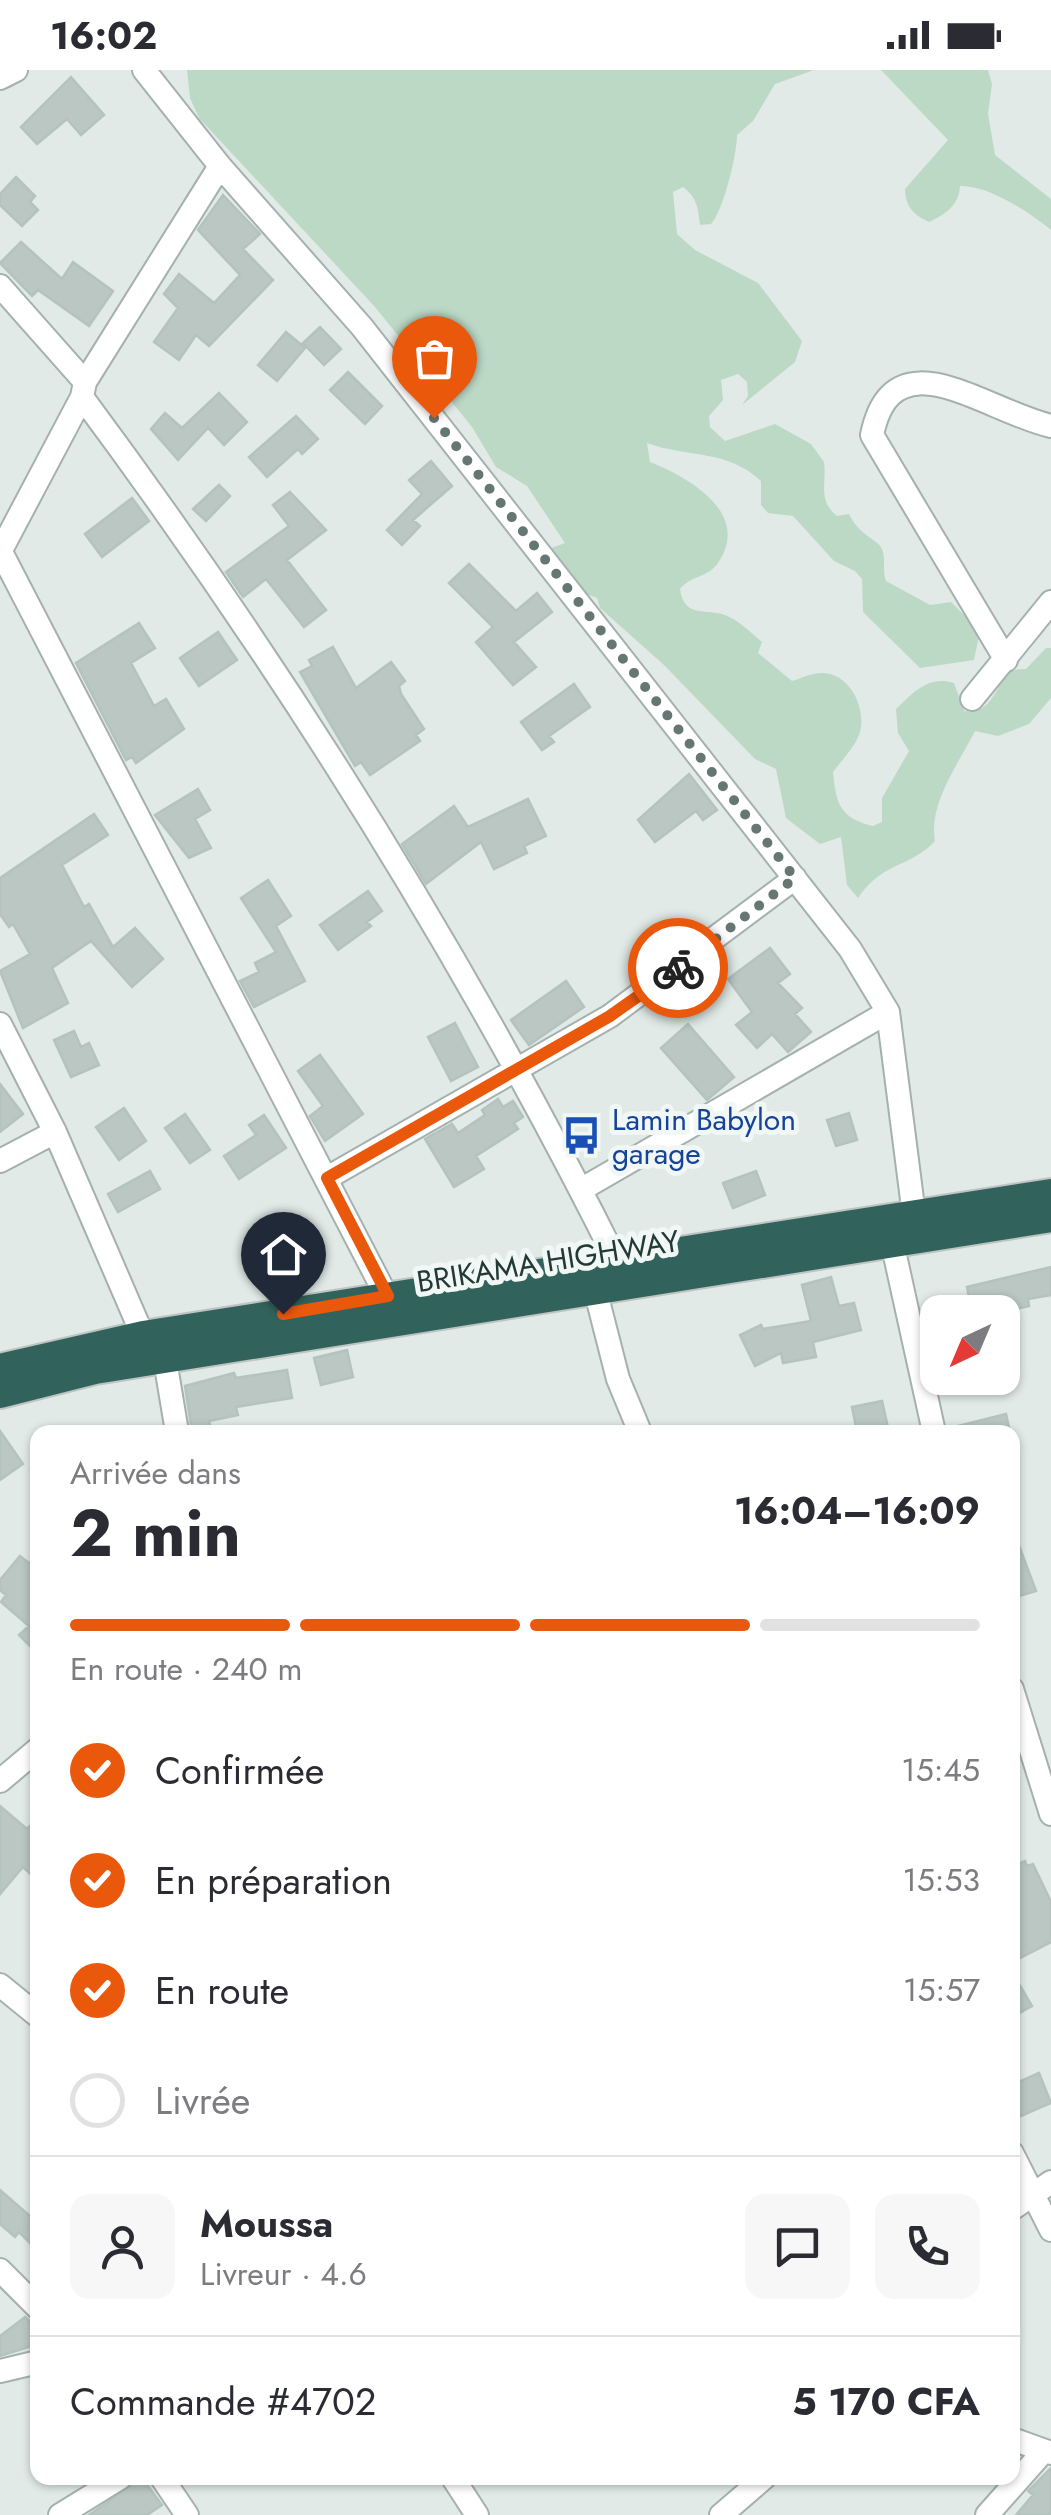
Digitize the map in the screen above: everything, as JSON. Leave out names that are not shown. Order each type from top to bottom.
[{"type":"highway","name":"BRIKAMA HIGHWAY","points":[[0,1369],[144,1336],[388,1296],[622,1272],[914,1215],[1051,1194]]},
{"type":"highway","name":"BRIKAMA HIGHWAY","points":[[698,1259],[892,1242],[1051,1217]]},
{"type":"highway","name":"BRIKAMA HIGHWAY","points":[[0,1393],[95,1369],[595,1289],[622,1272]]},
{"type":"street","points":[[0,78],[16,70]]},
{"type":"street","points":[[144,70],[220,166],[362,326],[850,949],[888,1012],[914,1215]]},
{"type":"street","points":[[220,166],[83,389],[0,552],[388,1296]]},
{"type":"street","points":[[0,286],[83,389],[312,724],[516,1067],[622,1272]]},
{"type":"street","points":[[1006,660],[872,435],[877,413],[893,389],[922,379],[1051,426]]},
{"type":"street","points":[[972,699],[1051,602]]},
{"type":"street","points":[[327,1178],[610,1016],[795,878]]},
{"type":"street","points":[[582,1189],[888,1012]]},
{"type":"street","points":[[0,1024],[55,1132],[144,1336]]},
{"type":"street","points":[[0,1162],[55,1132]]},
{"type":"street","points":[[892,1242],[932,1425]]},
{"type":"street","points":[[595,1289],[618,1379],[637,1425]]},
{"type":"street","points":[[165,1360],[176,1425]]},
{"type":"street","points":[[1020,1715],[1051,1814]]},
{"type":"street","points":[[0,1781],[30,1756]]},
{"type":"street","points":[[0,1985],[30,2009]]},
{"type":"street","points":[[1051,2182],[1022,2203],[1051,2230]]},
{"type":"street","points":[[0,2270],[30,2300]]},
{"type":"street","points":[[0,2370],[30,2364]]},
{"type":"street","points":[[1020,2443],[1047,2453],[1020,2481]]},
{"type":"street","points":[[60,2515],[109,2485]]},
{"type":"street","points":[[167,2485],[187,2515]]},
{"type":"street","points":[[457,2485],[476,2515]]},
{"type":"street","points":[[721,2515],[756,2485]]},
{"type":"street","points":[[987,2515],[1016,2485]]},
{"type":"green space","points":[[187,70],[814,70],[775,84],[753,121],[737,135],[728,182],[711,224],[700,225],[696,203],[683,187],[673,192],[677,234],[695,250],[758,283],[802,341],[795,362],[742,405],[748,396],[747,382],[738,374],[721,380],[723,400],[709,416],[710,427],[725,441],[775,424],[811,444],[824,462],[825,497],[831,510],[837,516],[849,514],[858,528],[880,545],[886,581],[930,605],[951,602],[980,631],[974,660],[920,668],[863,612],[862,579],[855,571],[834,561],[793,516],[768,513],[761,505],[761,481],[721,459],[647,443],[650,462],[681,477],[711,499],[727,528],[726,545],[718,563],[680,589],[686,604],[739,622],[762,642],[758,653],[792,681],[815,673],[833,675],[854,694],[861,713],[860,732],[833,772],[838,801],[853,819],[873,826],[882,822],[882,798],[909,751],[898,733],[896,709],[909,697],[929,683],[945,681],[954,683],[964,711],[981,709],[992,699],[1008,670],[1026,669],[1046,648],[1051,648],[1051,698],[1029,724],[998,736],[975,731],[940,798],[935,841],[926,850],[877,877],[858,898],[847,885],[841,837],[820,844],[786,818],[776,769],[755,759],[664,665],[600,608],[597,598],[576,590],[548,549],[565,543],[527,486],[496,467],[472,427],[375,307],[199,118],[190,98]]},
{"type":"green space","points":[[881,70],[988,70],[992,84],[988,114],[995,155],[1051,199],[1051,230],[1008,201],[971,187],[960,186],[950,208],[929,222],[914,213],[905,189],[948,140]]},
{"type":"building","points":[[71,77],[104,115],[81,135],[67,119],[37,144],[21,127]]},
{"type":"building","points":[[16,177],[35,196],[30,202],[38,210],[22,226],[0,205],[0,194]]},
{"type":"building","points":[[223,195],[260,234],[243,249],[273,280],[209,346],[196,335],[179,360],[154,342],[178,308],[164,294],[179,274],[214,303],[240,275],[198,230]]},
{"type":"building","points":[[21,242],[62,279],[73,262],[113,291],[89,326],[38,290],[32,296],[0,263]]},
{"type":"building","points":[[320,327],[341,349],[324,365],[303,343]]},
{"type":"building","points":[[286,332],[305,348],[277,381],[258,365]]},
{"type":"building","points":[[348,372],[382,406],[365,424],[330,390]]},
{"type":"building","points":[[219,393],[247,422],[224,445],[208,428],[178,460],[151,429],[165,413],[182,428]]},
{"type":"building","points":[[296,416],[318,439],[302,454],[298,449],[267,477],[249,457]]},
{"type":"building","points":[[431,461],[452,486],[413,520],[420,526],[402,545],[387,530],[422,494],[409,480]]},
{"type":"building","points":[[219,485],[230,496],[206,521],[193,509]]},
{"type":"building","points":[[290,492],[326,530],[287,560],[326,610],[304,627],[266,579],[243,597],[226,572],[289,526],[273,505]]},
{"type":"building","points":[[132,498],[149,521],[102,557],[85,534]]},
{"type":"building","points":[[469,564],[516,611],[537,593],[552,612],[514,642],[536,667],[513,685],[476,642],[493,627],[449,583]]},
{"type":"building","points":[[139,623],[155,648],[131,663],[154,706],[166,699],[184,729],[136,763],[132,757],[126,760],[76,663]]},
{"type":"building","points":[[218,632],[237,660],[199,686],[180,658]]},
{"type":"building","points":[[333,647],[356,688],[391,662],[405,681],[399,686],[401,694],[424,729],[416,735],[420,741],[370,775],[361,762],[355,766],[300,672],[312,666],[309,660]]},
{"type":"building","points":[[574,684],[590,707],[549,736],[554,742],[542,750],[521,722]]},
{"type":"building","points":[[689,774],[717,810],[703,820],[696,811],[655,842],[638,820]]},
{"type":"building","points":[[198,789],[210,810],[195,819],[211,848],[189,858],[155,815]]},
{"type":"building","points":[[528,799],[546,836],[524,846],[527,853],[494,869],[481,842],[426,884],[402,844],[454,806],[468,827]]},
{"type":"building","points":[[94,814],[108,835],[62,865],[84,907],[89,904],[113,947],[135,928],[163,959],[132,987],[91,941],[52,968],[68,1003],[23,1028],[0,971],[30,954],[13,924],[9,927],[0,914],[0,878]]},
{"type":"building","points":[[268,880],[291,916],[276,926],[305,981],[254,1007],[240,981],[259,972],[255,963],[276,952],[241,898]]},
{"type":"building","points":[[368,891],[382,911],[367,922],[371,926],[338,950],[320,925]]},
{"type":"building","points":[[770,948],[790,974],[778,983],[802,1008],[795,1014],[811,1032],[788,1052],[772,1034],[757,1048],[736,1025],[752,1012],[728,979]]},
{"type":"building","points":[[566,981],[584,1007],[529,1045],[511,1020]]},
{"type":"building","points":[[455,1023],[478,1067],[451,1081],[428,1037]]},
{"type":"building","points":[[688,1024],[734,1077],[707,1100],[661,1048]]},
{"type":"building","points":[[74,1031],[81,1047],[89,1043],[99,1065],[71,1077],[54,1040]]},
{"type":"building","points":[[320,1055],[363,1114],[325,1141],[310,1116],[323,1106],[298,1071]]},
{"type":"building","points":[[0,1084],[23,1114],[0,1132]]},
{"type":"building","points":[[498,1099],[503,1107],[513,1101],[523,1117],[514,1123],[518,1129],[476,1156],[484,1169],[454,1187],[425,1139],[452,1124],[458,1133],[485,1115],[482,1110]]},
{"type":"building","points":[[124,1108],[146,1141],[119,1160],[96,1127]]},
{"type":"building","points":[[849,1113],[857,1140],[836,1146],[827,1120]]},
{"type":"building","points":[[185,1114],[210,1150],[190,1163],[165,1128]]},
{"type":"building","points":[[264,1115],[286,1148],[239,1179],[224,1156],[256,1135],[249,1125]]},
{"type":"building","points":[[150,1171],[160,1189],[118,1212],[108,1194]]},
{"type":"building","points":[[756,1171],[765,1195],[733,1208],[723,1183]]},
{"type":"building","points":[[1051,1267],[1051,1295],[1028,1299],[1029,1306],[1020,1308],[1020,1295],[969,1295],[967,1287]]},
{"type":"building","points":[[831,1277],[839,1306],[854,1303],[861,1330],[813,1342],[816,1357],[783,1363],[781,1353],[755,1366],[740,1335],[761,1325],[763,1329],[811,1321],[802,1285]]},
{"type":"building","points":[[347,1350],[353,1377],[321,1385],[314,1358]]},
{"type":"building","points":[[287,1370],[292,1398],[236,1407],[238,1415],[209,1421],[210,1425],[191,1425],[185,1386],[234,1373],[236,1378]]},
{"type":"building","points":[[882,1401],[887,1425],[856,1425],[852,1407]]},
{"type":"building","points":[[1006,1414],[1008,1425],[962,1425]]},
{"type":"building","points":[[0,1431],[23,1464],[0,1480]]},
{"type":"building","points":[[1020,1548],[1036,1591],[1020,1596]]},
{"type":"building","points":[[20,1556],[30,1564],[30,1646],[19,1635],[29,1626],[1,1602],[6,1595],[0,1590],[0,1580]]},
{"type":"building","points":[[0,1806],[27,1829],[30,1826],[30,1874],[23,1867],[0,1894]]},
{"type":"building","points":[[1020,1863],[1033,1864],[1051,1902],[1051,1942],[1020,1958]]},
{"type":"building","points":[[1020,1986],[1032,2006],[1020,2013]]},
{"type":"building","points":[[1039,2073],[1051,2103],[1020,2117],[1020,2081]]},
{"type":"building","points":[[0,2190],[30,2216],[30,2243],[19,2232],[15,2237],[0,2224]]},
{"type":"building","points":[[25,2317],[30,2321],[30,2347],[0,2356],[0,2336]]},
{"type":"building","points":[[1051,2468],[1051,2515],[1016,2515],[1033,2495],[1028,2491]]},
{"type":"building","points":[[132,2485],[147,2485],[162,2505],[147,2515],[89,2515]]},
{"type":"way so far","points":[[434,418],[795,878],[678,968]]},
{"type":"place","name":"Lamin Babylon garage","points":[[582,1136]]},
{"type":"route","points":[[283,1314],[388,1296],[327,1178],[610,1016],[678,968]]}]
